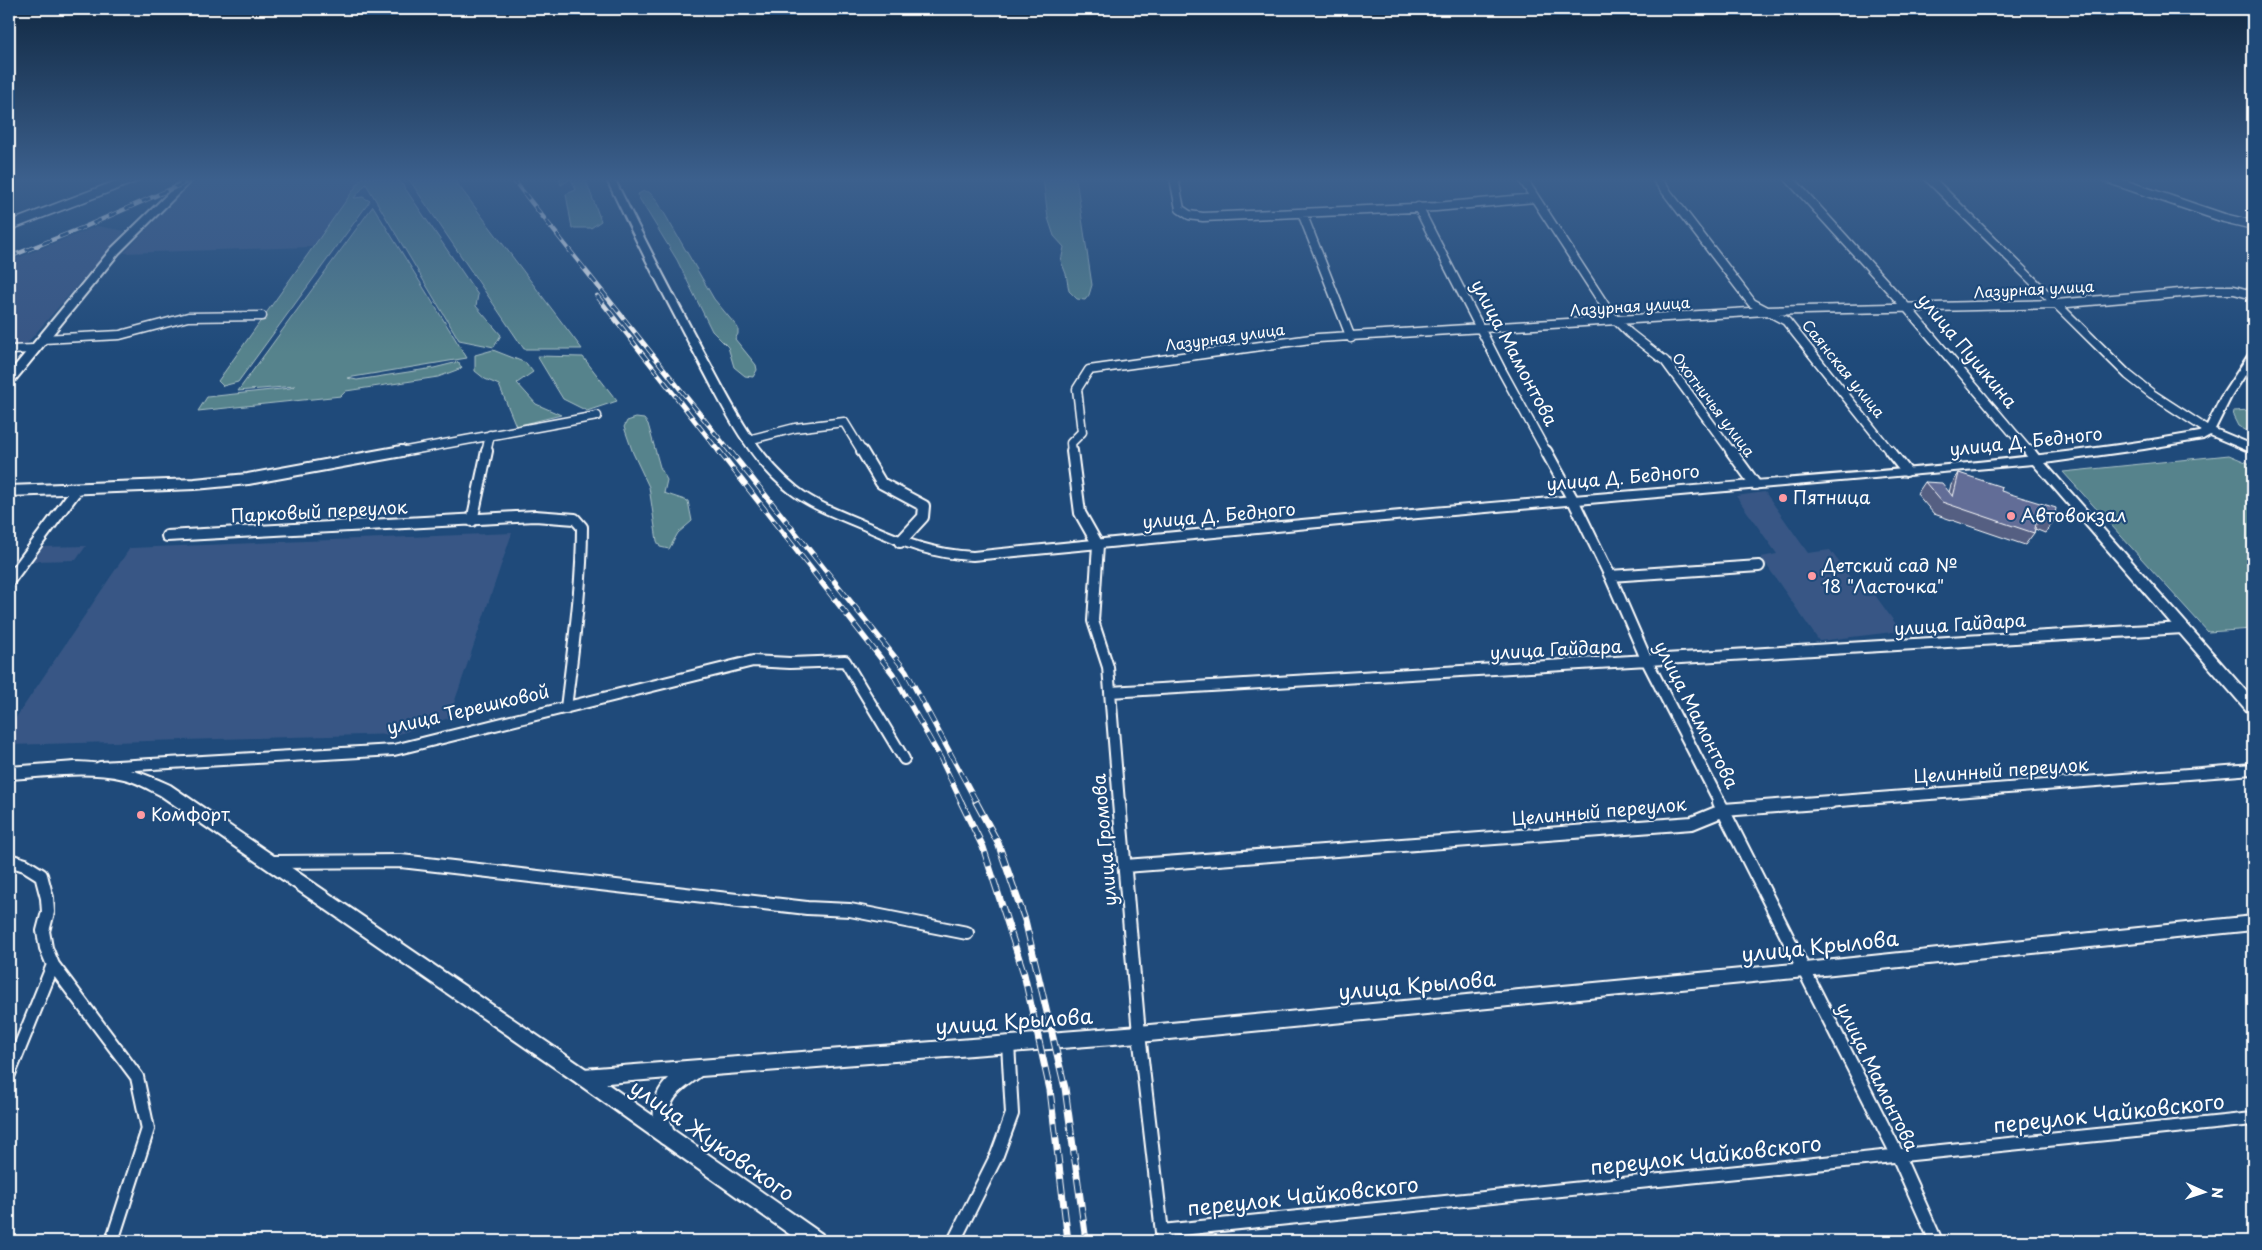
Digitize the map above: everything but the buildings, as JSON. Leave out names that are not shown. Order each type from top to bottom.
[{"type":"main road","points":[[9,380],[115,251],[130,236]]},
{"type":"main road","name":"улица Терешковой","points":[[9,773],[64,769],[108,770],[139,777],[164,790],[583,1077]]},
{"type":"main road","name":"улица Жуковского","points":[[583,1077],[815,1241]]},
{"type":"street","name":"улица Д. Бедного","points":[[638,236],[748,440],[764,461],[795,492],[914,548],[948,556],[973,556],[1098,545],[1573,500],[2036,460],[2149,446],[2204,436],[2209,431]]},
{"type":"street","points":[[1311,236],[1351,338]]},
{"type":"street","name":"улица Мамонтова","points":[[1433,236],[1481,330],[1573,500],[1610,576],[1647,661],[1898,1156],[1936,1241]]},
{"type":"street","name":"Охотничья улица","points":[[1560,236],[1611,315],[1629,333],[1666,361],[1755,484]]},
{"type":"street","name":"Саянская улица","points":[[1701,236],[1752,303],[1786,320],[1906,471]]},
{"type":"street","name":"улица Пушкина","points":[[1842,236],[1907,308],[2036,460],[2253,708]]},
{"type":"street","points":[[1988,236],[2103,351],[2152,394],[2209,431],[2253,449]]},
{"type":"street","name":"Лазурная улица","points":[[1098,545],[1080,513],[1071,442],[1082,432],[1077,389],[1089,370],[1318,338],[1351,338],[1618,322],[1766,311],[2056,304],[2214,290],[2234,290],[2253,295]]},
{"type":"street","points":[[42,339],[120,336],[188,317],[262,316]]},
{"type":"street","points":[[9,350],[34,349]]},
{"type":"street","points":[[2209,431],[2226,397],[2253,356]]},
{"type":"street","name":"Парковый переулок","points":[[9,491],[195,484],[248,479],[597,416]]},
{"type":"street","points":[[748,440],[764,435],[827,423],[844,422],[881,482],[924,506],[923,517],[900,542]]},
{"type":"street","points":[[472,521],[490,436]]},
{"type":"street","points":[[9,581],[77,489]]},
{"type":"street","name":"Парковый переулок","points":[[167,536],[472,521],[535,516],[575,519],[582,527],[578,601],[566,708]]},
{"type":"street","name":"улица Громова","points":[[1098,545],[1093,621],[1108,667],[1140,1034],[1163,1236]]},
{"type":"street","points":[[1610,576],[1758,566]]},
{"type":"street","name":"улица Гайдара","points":[[1110,692],[2183,628]]},
{"type":"street","name":"улица Терешковой","points":[[64,769],[394,750],[753,661],[790,663],[845,661],[904,759]]},
{"type":"street","name":"Целинный переулок","points":[[1125,866],[1692,823],[1724,810],[2253,770]]},
{"type":"street","points":[[9,860],[25,865],[41,875],[47,898],[48,912],[44,931],[46,948],[54,965],[137,1077],[148,1129],[112,1241]]},
{"type":"street","points":[[270,862],[401,861],[807,908],[850,910],[967,933]]},
{"type":"street","name":"улица Крылова","points":[[583,1077],[1140,1034],[1805,970],[2253,923]]},
{"type":"street","points":[[9,1074],[54,965]]},
{"type":"street","points":[[954,1241],[997,1155],[1012,1114],[1008,1044]]},
{"type":"street","points":[[667,1137],[661,1114],[665,1095],[679,1079],[702,1068]]},
{"type":"street","name":"переулок Чайковского","points":[[1163,1236],[2253,1119]]},
{"type":"shaded area","points":[[71,236],[120,236],[9,364],[9,261]]},
{"type":"shaded area","points":[[140,236],[320,236],[312,247],[124,253]]},
{"type":"shaded area","name":"Детский сад № 18 \"Ласточка\"","points":[[1765,492],[1808,553],[1830,550],[1864,596],[1875,595],[1901,631],[1819,641],[1761,557],[1777,554],[1736,496]]},
{"type":"shaded area","points":[[512,533],[449,718],[399,734],[9,745],[9,728],[130,548]]},
{"type":"shaded area","points":[[86,546],[76,560],[33,561],[43,547]]},
{"type":"green space","points":[[321,236],[344,236],[238,382],[223,386],[218,381]]},
{"type":"green space","points":[[351,236],[392,236],[467,358],[347,378],[357,380],[434,368],[458,362],[462,368],[438,377],[346,391],[341,396],[198,411],[207,397],[295,386],[238,391]]},
{"type":"green space","points":[[397,236],[438,236],[478,295],[476,306],[501,335],[494,347],[459,340]]},
{"type":"green space","points":[[448,236],[497,236],[582,349],[524,349]]},
{"type":"green space","points":[[662,236],[678,236],[714,299],[738,328],[738,334],[735,339],[756,365],[757,370],[753,377],[745,376],[734,367],[728,347],[712,331],[677,260]]},
{"type":"green space","points":[[1054,236],[1085,236],[1092,285],[1089,295],[1085,300],[1077,299],[1069,291],[1061,261],[1064,247]]},
{"type":"green space","points":[[493,350],[526,363],[533,372],[517,383],[536,404],[561,415],[516,426],[499,385],[485,379],[475,371],[475,355]]},
{"type":"green space","points":[[537,356],[583,357],[617,401],[587,411],[563,399]]},
{"type":"green space","points":[[2234,411],[2253,411],[2253,434],[2238,426],[2233,416]]},
{"type":"green space","points":[[636,418],[644,419],[648,424],[660,467],[667,480],[664,493],[688,501],[692,521],[678,533],[669,549],[660,547],[657,541],[649,487],[633,453],[624,427],[627,421]]},
{"type":"green space","points":[[2229,455],[2253,465],[2253,629],[2208,632],[2063,472]]},
{"type":"railway","points":[[9,257],[61,236]]},
{"type":"railway","points":[[558,236],[731,453]]},
{"type":"railway","points":[[597,296],[720,453]]},
{"type":"railway","points":[[719,451],[893,674],[941,759],[962,803]]},
{"type":"railway","points":[[730,451],[906,671],[977,803]]},
{"type":"railway","points":[[961,802],[983,847],[1024,974],[1050,1090],[1068,1241]]},
{"type":"railway","points":[[976,802],[998,843],[1025,920],[1065,1088],[1086,1241]]},
{"type":"place","name":"Пятница","points":[[1783,498]]},
{"type":"place","name":"Автовокзал","points":[[2011,516]]},
{"type":"place","name":"Детский сад № 18 \"Ласточка\"","points":[[1812,576]]},
{"type":"place","name":"Комфорт","points":[[141,815]]}]
